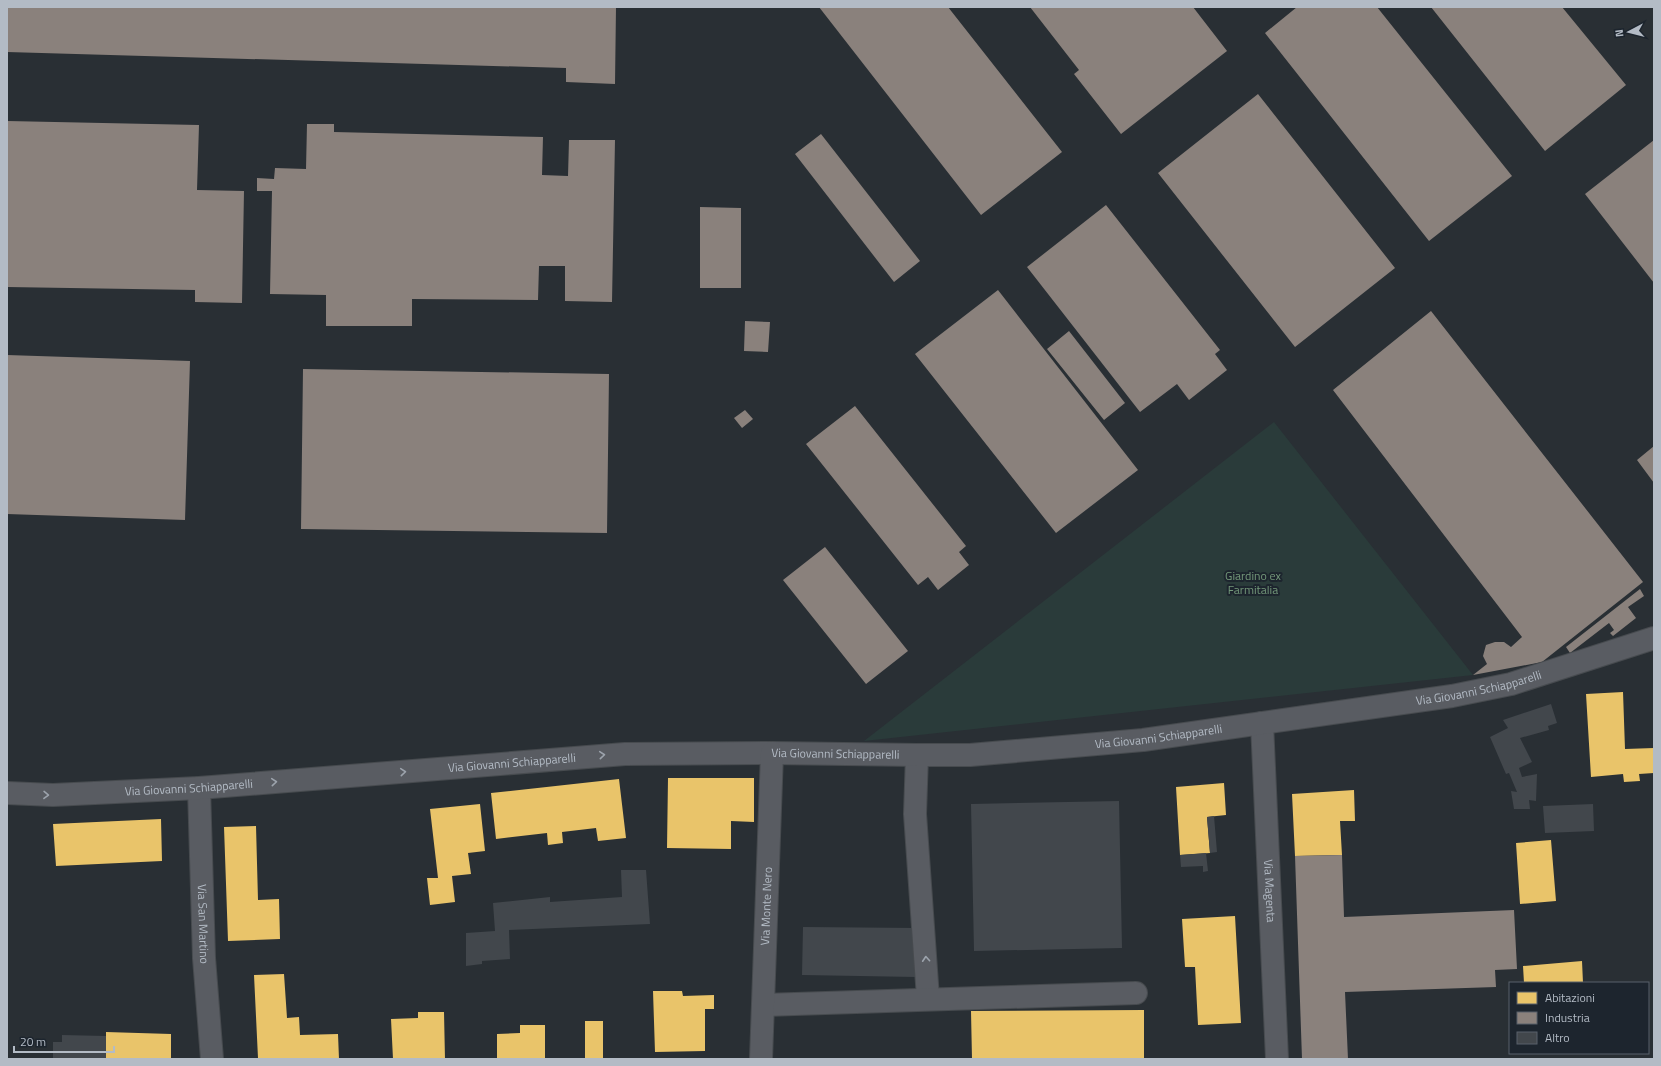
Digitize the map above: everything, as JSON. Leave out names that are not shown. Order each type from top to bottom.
[{"type":"street","name":"Via Giovanni Schiapparelli","points":[[7,793],[52,795],[200,788],[625,754],[772,753],[970,755],[1143,740],[1452,696],[1511,684],[1654,638]]},
{"type":"street","name":"Via Magenta","points":[[1262,723],[1277,1059]]},
{"type":"street","name":"Via Monte Nero","points":[[761,1059],[772,753]]},
{"type":"street","points":[[916,755],[915,814],[928,998]]},
{"type":"street","name":"Via San Martino","points":[[200,788],[204,958],[212,1059]]},
{"type":"street","points":[[764,1005],[928,998],[1136,993]]},
{"type":"green space","name":"Giardino ex Farmitalia","points":[[1274,422],[1473,675],[864,741]]},
{"type":"building: Abitazioni","points":[[1623,692],[1625,749],[1654,748],[1654,773],[1639,774],[1640,781],[1624,782],[1623,774],[1591,777],[1586,694]]},
{"type":"building: Abitazioni","points":[[668,778],[754,778],[754,822],[731,821],[731,849],[667,848]]},
{"type":"building: Abitazioni","points":[[619,779],[626,838],[598,841],[596,828],[562,832],[563,843],[548,845],[547,833],[496,839],[491,793]]},
{"type":"building: Abitazioni","points":[[1224,783],[1226,815],[1207,817],[1210,853],[1180,855],[1176,787]]},
{"type":"building: Abitazioni","points":[[1354,790],[1355,821],[1340,821],[1342,855],[1295,856],[1292,794]]},
{"type":"building: Abitazioni","points":[[480,804],[485,851],[468,853],[471,874],[452,876],[455,902],[430,905],[427,878],[438,878],[430,809]]},
{"type":"building: Abitazioni","points":[[161,819],[162,861],[56,866],[53,824]]},
{"type":"building: Abitazioni","points":[[256,826],[258,900],[279,899],[280,939],[228,941],[224,827]]},
{"type":"building: Abitazioni","points":[[1551,840],[1556,901],[1520,904],[1516,843]]},
{"type":"building: Abitazioni","points":[[1235,916],[1241,1023],[1198,1025],[1195,967],[1185,967],[1182,919]]},
{"type":"building: Abitazioni","points":[[1582,961],[1583,982],[1524,982],[1523,966]]},
{"type":"building: Abitazioni","points":[[284,974],[287,1018],[299,1017],[300,1035],[338,1034],[339,1059],[258,1058],[254,975]]},
{"type":"building: Abitazioni","points":[[653,991],[682,991],[683,996],[714,995],[714,1009],[705,1009],[705,1051],[655,1052]]},
{"type":"building: Abitazioni","points":[[1144,1010],[1144,1059],[972,1059],[971,1011]]},
{"type":"building: Abitazioni","points":[[418,1012],[444,1012],[445,1059],[393,1059],[391,1019],[418,1018]]},
{"type":"building: Abitazioni","points":[[585,1021],[603,1021],[603,1059],[585,1059]]},
{"type":"building: Abitazioni","points":[[520,1025],[545,1025],[545,1059],[497,1059],[497,1034],[520,1033]]},
{"type":"building: Abitazioni","points":[[106,1032],[171,1034],[171,1059],[106,1059]]},
{"type":"building: Industria","points":[[7,7],[616,7],[615,84],[566,82],[566,68],[7,52]]},
{"type":"building: Industria","points":[[819,7],[948,7],[1062,152],[981,215]]},
{"type":"building: Industria","points":[[1030,7],[1193,7],[1227,51],[1121,134],[1074,74],[1079,70]]},
{"type":"building: Industria","points":[[1297,7],[1377,7],[1512,176],[1429,241],[1265,33]]},
{"type":"building: Industria","points":[[1431,7],[1562,7],[1626,85],[1545,151]]},
{"type":"building: Industria","points":[[1258,94],[1395,268],[1295,347],[1158,173]]},
{"type":"building: Industria","points":[[7,121],[199,125],[197,190],[244,191],[242,303],[195,302],[195,290],[7,287]]},
{"type":"building: Industria","points":[[307,124],[334,124],[334,132],[543,137],[542,175],[568,176],[569,140],[615,140],[612,302],[565,301],[565,266],[539,266],[538,300],[412,299],[412,326],[326,326],[326,295],[270,294],[272,191],[257,191],[257,178],[274,179],[275,168],[306,169]]},
{"type":"building: Industria","points":[[821,134],[920,261],[894,282],[795,154]]},
{"type":"building: Industria","points":[[1654,140],[1654,283],[1585,194]]},
{"type":"building: Industria","points":[[1106,205],[1220,350],[1215,354],[1227,370],[1189,400],[1177,384],[1140,412],[1027,267]]},
{"type":"building: Industria","points":[[700,207],[741,208],[741,288],[700,288]]},
{"type":"building: Industria","points":[[998,290],[1138,470],[1056,533],[915,354]]},
{"type":"building: Industria","points":[[1431,311],[1643,582],[1542,662],[1473,675],[1487,664],[1483,656],[1486,645],[1495,642],[1504,642],[1511,647],[1522,637],[1333,390]]},
{"type":"building: Industria","points":[[745,321],[770,322],[768,352],[744,351]]},
{"type":"building: Industria","points":[[1069,331],[1125,403],[1104,420],[1047,349]]},
{"type":"building: Industria","points":[[7,355],[190,361],[185,520],[7,514]]},
{"type":"building: Industria","points":[[303,369],[609,374],[607,533],[301,529]]},
{"type":"building: Industria","points":[[855,406],[966,546],[959,552],[969,565],[938,590],[928,577],[918,585],[806,444]]},
{"type":"building: Industria","points":[[745,410],[753,419],[742,428],[734,418]]},
{"type":"building: Industria","points":[[1654,446],[1654,483],[1637,460]]},
{"type":"building: Industria","points":[[825,547],[908,651],[866,684],[783,580]]},
{"type":"building: Industria","points":[[1640,589],[1644,596],[1628,607],[1636,618],[1613,636],[1610,633],[1614,630],[1609,623],[1570,653],[1566,647]]},
{"type":"building: Industria","points":[[1342,855],[1344,917],[1514,910],[1517,969],[1495,970],[1496,987],[1345,992],[1348,1059],[1302,1059],[1295,856]]},
{"type":"building: Altro","points":[[1551,704],[1557,723],[1548,726],[1549,730],[1520,738],[1532,762],[1519,768],[1522,777],[1537,774],[1536,801],[1529,800],[1530,809],[1514,809],[1511,791],[1517,792],[1509,773],[1506,774],[1490,737],[1508,728],[1503,720]]},
{"type":"building: Altro","points":[[1119,801],[1122,948],[974,951],[971,804]]},
{"type":"building: Altro","points":[[1593,804],[1594,831],[1545,833],[1543,806]]},
{"type":"building: Altro","points":[[1214,816],[1217,852],[1210,853],[1207,817]]},
{"type":"building: Altro","points":[[1206,853],[1208,871],[1203,872],[1203,866],[1181,867],[1180,855]]},
{"type":"building: Altro","points":[[621,870],[646,870],[650,924],[509,930],[510,959],[482,961],[482,964],[466,966],[466,933],[495,931],[493,903],[550,897],[550,902],[622,897]]},
{"type":"building: Altro","points":[[803,927],[917,928],[916,977],[802,975]]},
{"type":"building: Altro","points":[[62,1035],[106,1036],[106,1059],[53,1058],[53,1042],[62,1042]]}]
